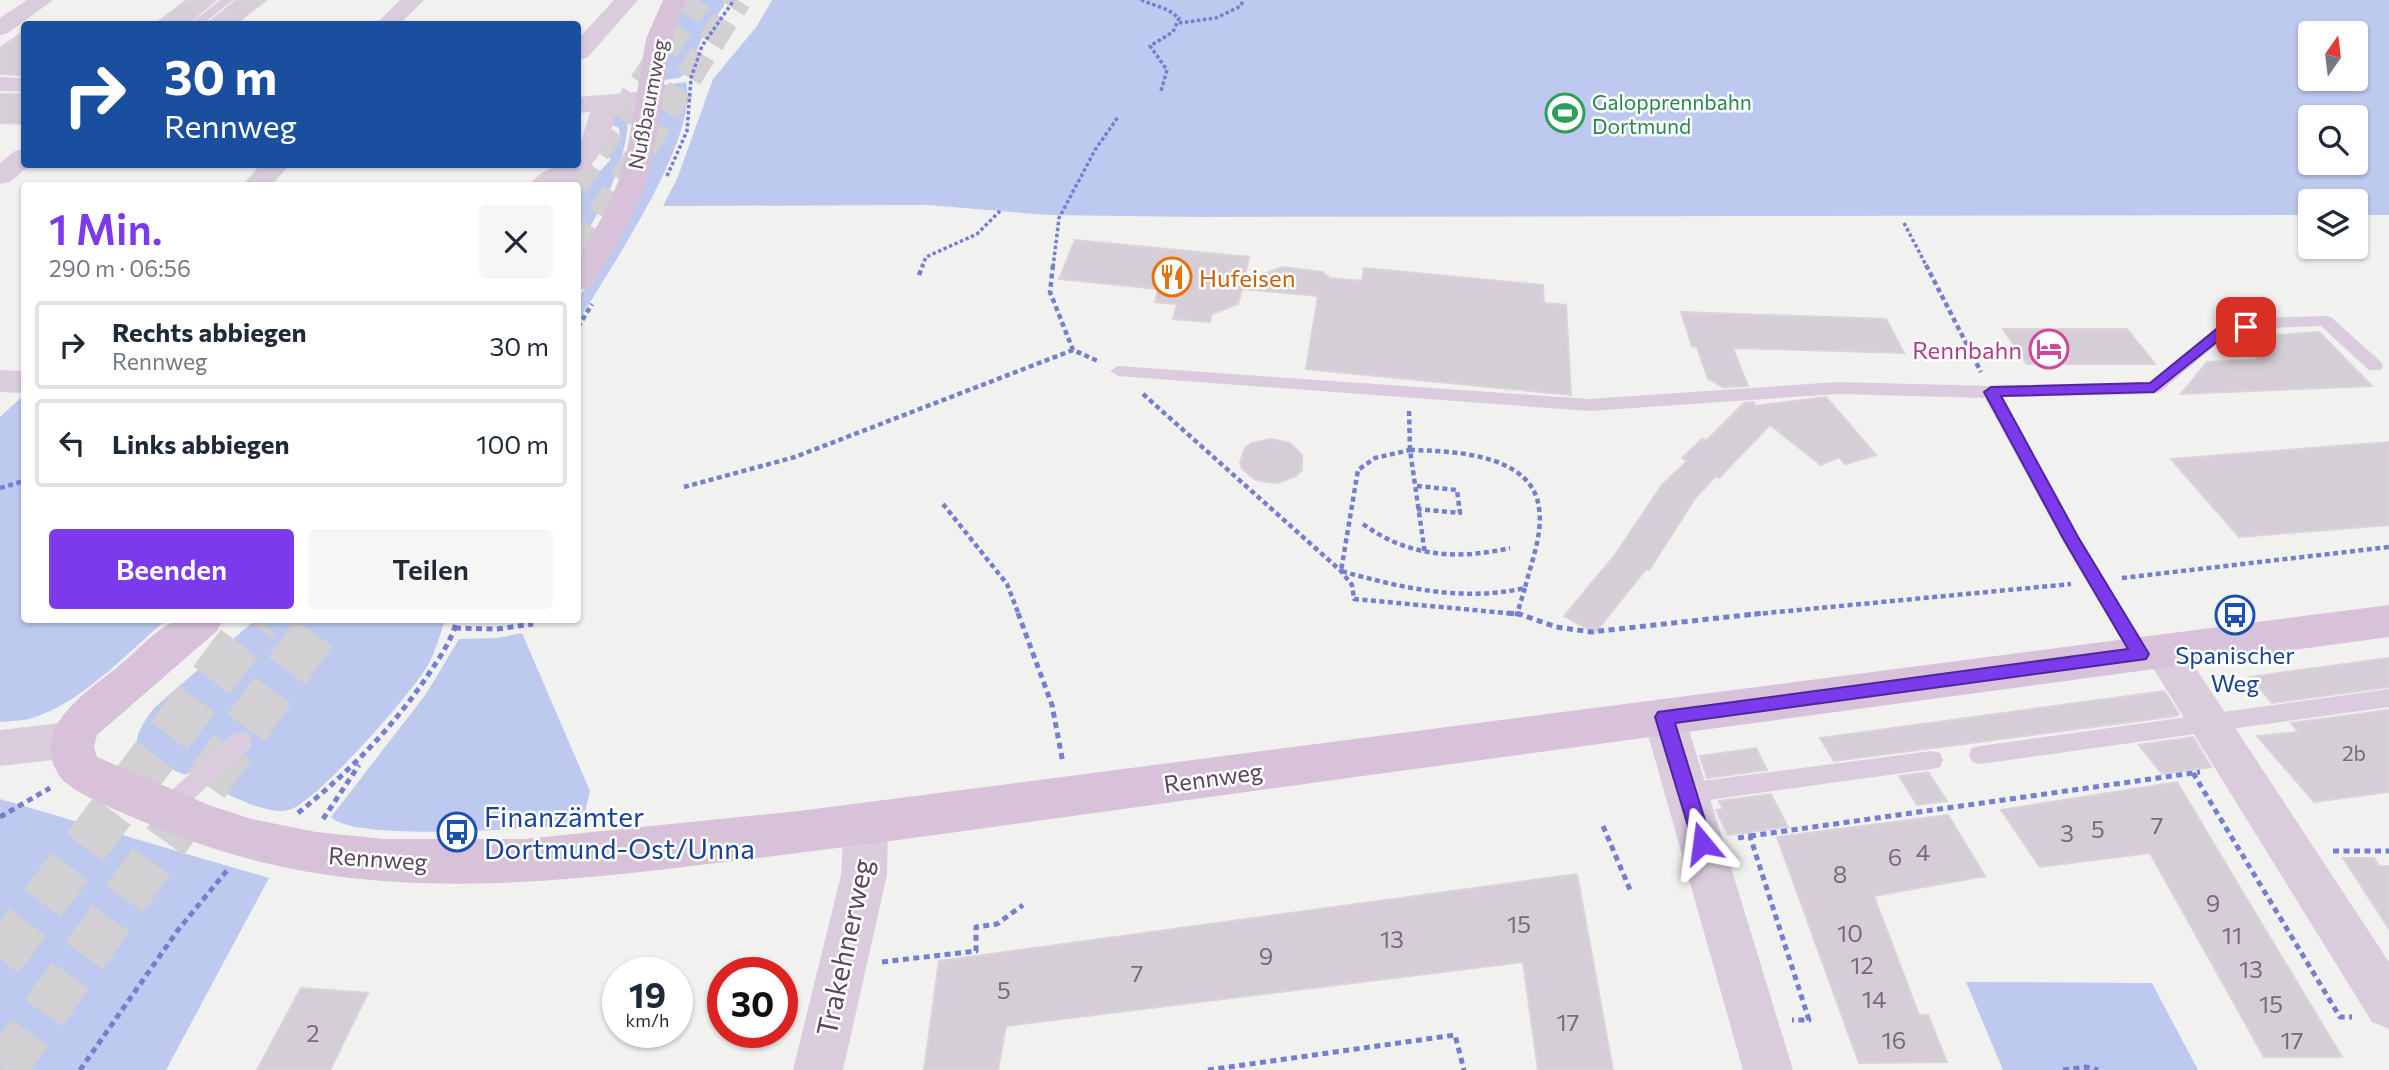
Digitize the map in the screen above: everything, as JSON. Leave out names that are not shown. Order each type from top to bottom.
[{"type":"street","points":[[0,28],[42,0]]},
{"type":"street","points":[[390,21],[413,0]]},
{"type":"street","points":[[581,50],[627,0]]},
{"type":"street","name":"Nußbaumweg","points":[[581,276],[603,241],[637,168],[659,36],[675,0]]},
{"type":"street","points":[[0,84],[21,85]]},
{"type":"street","points":[[591,105],[649,99]]},
{"type":"street","name":"Nußbaumweg","points":[[581,159],[596,140],[591,105]]},
{"type":"street","points":[[0,176],[21,159]]},
{"type":"street","points":[[259,182],[273,168]]},
{"type":"street","name":"Nußbaumweg","points":[[548,182],[571,168]]},
{"type":"street","points":[[0,381],[21,382]]},
{"type":"street","name":"Rennweg","points":[[76,755],[168,808],[251,840],[302,852],[370,860],[443,862],[618,852],[866,823],[2389,621]]},
{"type":"street","points":[[0,748],[76,755],[80,723],[199,623]]},
{"type":"street","points":[[2152,653],[2210,724],[2291,850],[2377,1011]]},
{"type":"street","points":[[1664,717],[1768,1070]]},
{"type":"street","name":"Trakehnerweg","points":[[818,1070],[864,875],[866,823]]},
{"type":"lane","points":[[200,21],[228,0]]},
{"type":"lane","points":[[1118,371],[1589,405],[1838,388],[1991,392],[2154,388],[2224,330],[2325,321],[2375,366]]},
{"type":"lane","points":[[1991,392],[2096,581],[2152,653]]},
{"type":"lane","points":[[1980,755],[2389,698]]},
{"type":"lane","points":[[168,808],[241,741]]},
{"type":"lane","points":[[1687,793],[1932,760]]},
{"type":"path","points":[[1141,0],[1175,13],[1180,23]]},
{"type":"path","points":[[1161,91],[1169,77],[1150,46],[1156,40],[1174,32],[1180,23],[1216,18],[1241,6],[1243,0]]},
{"type":"path","points":[[919,275],[926,257],[955,246],[990,226],[1000,211]]},
{"type":"path","points":[[1905,223],[1991,392]]},
{"type":"path","points":[[684,487],[795,457],[1073,350]]},
{"type":"path","points":[[1408,392],[1410,450],[1425,554]]},
{"type":"path","points":[[1517,614],[1525,588],[1540,508],[1530,487],[1520,476],[1491,458],[1457,452],[1410,450],[1366,461],[1358,470],[1341,571],[1352,585],[1354,599],[1517,614],[1565,630],[1595,634],[1619,627],[2096,581],[2389,547]]},
{"type":"path","points":[[0,488],[21,482]]},
{"type":"path","points":[[1416,486],[1457,490],[1460,513],[1417,509]]},
{"type":"path","points":[[943,504],[1007,583],[1052,705],[1065,774]]},
{"type":"path","points":[[1363,524],[1392,545],[1412,552],[1494,552],[1510,548]]},
{"type":"path","points":[[1341,571],[1378,582],[1479,596],[1502,595],[1525,588]]},
{"type":"path","points":[[456,628],[497,629],[533,624]]},
{"type":"path","points":[[0,817],[76,755]]},
{"type":"path","points":[[319,826],[363,758]]},
{"type":"path","points":[[1702,843],[2238,768]]},
{"type":"path","points":[[2193,773],[2340,1017],[2377,1011]]},
{"type":"path","points":[[1603,826],[1630,892]]},
{"type":"path","points":[[1750,836],[1809,1020],[1753,1019]]},
{"type":"path","points":[[2291,850],[2389,851]]},
{"type":"path","points":[[906,961],[976,951],[976,927],[997,924],[1023,905]]},
{"type":"path","points":[[1208,1070],[1455,1035],[1464,1070]]},
{"type":"path","points":[[2063,1070],[2086,1066],[2098,1070]]},
{"type":"shaded area","points":[[684,0],[725,0],[724,6],[703,35],[688,72],[679,78],[664,80],[669,36]]},
{"type":"shaded area","name":"Galopprennbahn Dortmund","points":[[772,0],[2389,0],[2389,215],[2368,215],[2368,189],[2298,189],[2298,215],[1200,217],[1047,215],[927,205],[663,206],[677,179],[713,79],[757,26]]},
{"type":"shaded area","points":[[686,82],[687,106],[679,136],[648,204],[581,317],[581,294],[596,274],[663,85]]},
{"type":"shaded area","points":[[607,113],[628,119],[623,153],[604,202],[581,242],[580,182],[601,170],[611,159],[598,147],[602,141],[616,144],[620,137],[619,128],[610,124]]},
{"type":"shaded area","points":[[567,178],[576,182],[560,182]]},
{"type":"shaded area","points":[[21,398],[21,623],[163,623],[103,676],[69,701],[32,718],[0,722],[0,417]]},
{"type":"shaded area","points":[[252,623],[444,623],[428,665],[404,698],[341,768],[302,803],[289,810],[259,807],[209,786],[251,746],[232,735],[186,775],[141,753],[137,746],[138,736],[154,708]]},
{"type":"shaded area","points":[[522,633],[590,791],[582,825],[450,832],[374,830],[347,825],[331,817],[426,694],[459,639],[497,638]]},
{"type":"shaded area","points":[[0,799],[269,878],[166,1070],[0,1070]]},
{"type":"shaded area","points":[[1966,982],[2152,983],[2198,1070],[2003,1070]]},
{"type":"building","points":[[187,0],[216,0],[192,21],[159,21]]},
{"type":"building","points":[[236,0],[266,0],[240,21],[211,21]]},
{"type":"building","points":[[21,33],[21,76],[0,74],[0,48]]},
{"type":"building","points":[[0,94],[21,94],[21,124],[0,123]]},
{"type":"building","points":[[1075,240],[1249,257],[1244,281],[1283,267],[1322,272],[1330,278],[1362,281],[1364,268],[1543,285],[1544,303],[1566,305],[1571,395],[1306,369],[1318,296],[1242,289],[1238,304],[1212,314],[1210,322],[1173,319],[1177,304],[1155,302],[1158,289],[1059,279]]},
{"type":"building","points":[[1681,312],[1886,319],[1904,353],[1733,348],[1748,386],[1723,387],[1708,379],[1697,347],[1692,346]]},
{"type":"building","points":[[2003,329],[2127,329],[2155,364],[2027,364]]},
{"type":"building","points":[[2319,332],[2372,386],[2181,394],[2207,362],[2259,360],[2238,338]]},
{"type":"building","points":[[1826,397],[1876,455],[1845,464],[1839,457],[1821,465],[1770,425],[1719,478],[1716,476],[1696,497],[1649,570],[1646,569],[1595,633],[1564,616],[1615,555],[1662,485],[1687,461],[1682,458],[1702,439],[1706,441],[1744,403],[1754,402],[1755,406]]},
{"type":"building","points":[[1270,439],[1290,443],[1302,455],[1302,470],[1296,476],[1278,483],[1267,482],[1256,480],[1242,469],[1240,462],[1245,448],[1252,443]]},
{"type":"building","points":[[2389,442],[2389,525],[2239,537],[2171,459]]},
{"type":"building","points":[[2389,658],[2389,687],[2272,703],[2250,677]]},
{"type":"building","points":[[2164,691],[2179,714],[2176,716],[1834,761],[1820,738]]},
{"type":"building","points":[[2389,710],[2389,792],[2314,802],[2257,736],[2298,732],[2291,723]]},
{"type":"building","points":[[2193,737],[2211,767],[2162,774],[2139,745]]},
{"type":"building","points":[[1756,748],[1767,770],[1707,778],[1700,756]]},
{"type":"building","points":[[1928,772],[1947,801],[1917,805],[1899,776]]},
{"type":"building","points":[[2177,782],[2342,1057],[2264,1057],[2150,853],[2040,867],[2001,810]]},
{"type":"building","points":[[1771,794],[1788,827],[1728,835],[1716,810],[1723,809],[1719,801]]},
{"type":"building","points":[[1948,815],[1985,876],[1874,896],[1919,1015],[1928,1015],[1947,1062],[1859,1063],[1777,837]]},
{"type":"building","points":[[2343,858],[2374,858],[2379,866],[2389,866],[2389,929]]},
{"type":"building","points":[[1577,874],[1613,1070],[1538,1070],[1523,962],[1006,1026],[998,1070],[924,1070],[939,961]]},
{"type":"building","points":[[301,988],[368,993],[330,1070],[257,1070]]},
{"type":"tunnel","points":[[577,182],[698,0]]},
{"type":"tunnel","points":[[581,245],[738,0]]},
{"type":"tunnel","points":[[0,959],[255,623]]},
{"type":"tunnel","points":[[3,1070],[321,623]]},
{"type":"place","name":"Galopprennbahn Dortmund","points":[[1565,113]]},
{"type":"place","name":"Hufeisen","points":[[1172,277]]},
{"type":"place","name":"Rennbahn","points":[[2049,349]]},
{"type":"place","name":"Spanischer Weg","points":[[2235,615]]},
{"type":"place","name":"Finanzämter Dortmund-Ost/Unna","points":[[457,832]]},
{"type":"route","points":[[1702,843],[1664,717],[2140,654],[2072,540],[1991,392],[2154,388],[2224,330],[2246,327]]}]
